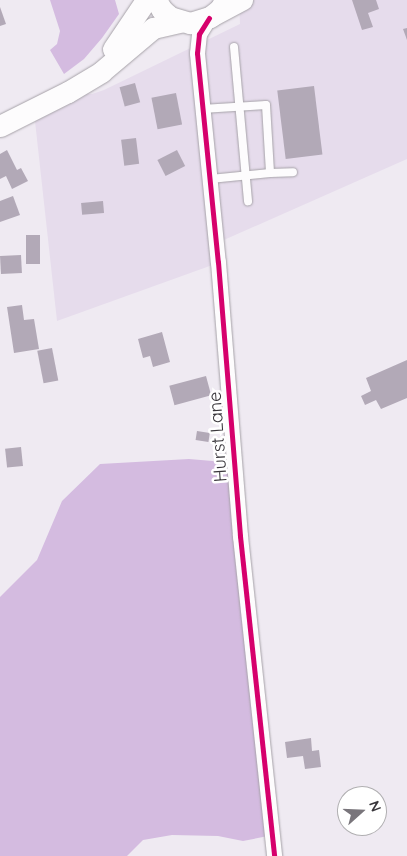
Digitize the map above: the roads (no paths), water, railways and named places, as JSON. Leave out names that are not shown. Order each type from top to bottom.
[{"type":"main road","points":[[76,87],[120,40],[146,0]]},
{"type":"main road","points":[[156,0],[165,13],[180,22]]},
{"type":"main road","points":[[0,126],[76,87],[112,64],[145,33],[158,26],[180,22],[197,22],[210,18],[220,9],[225,0]]},
{"type":"street","points":[[210,18],[243,0]]},
{"type":"street","name":"Hurst Lane","points":[[210,18],[199,34],[197,52],[210,179],[237,511],[274,856]]},
{"type":"street","name":"Hurst Lane","points":[[180,22],[197,52]]},
{"type":"lane","points":[[234,48],[244,175],[248,201]]},
{"type":"lane","points":[[202,108],[266,105],[270,172]]},
{"type":"lane","points":[[210,179],[270,172],[293,172]]}]
